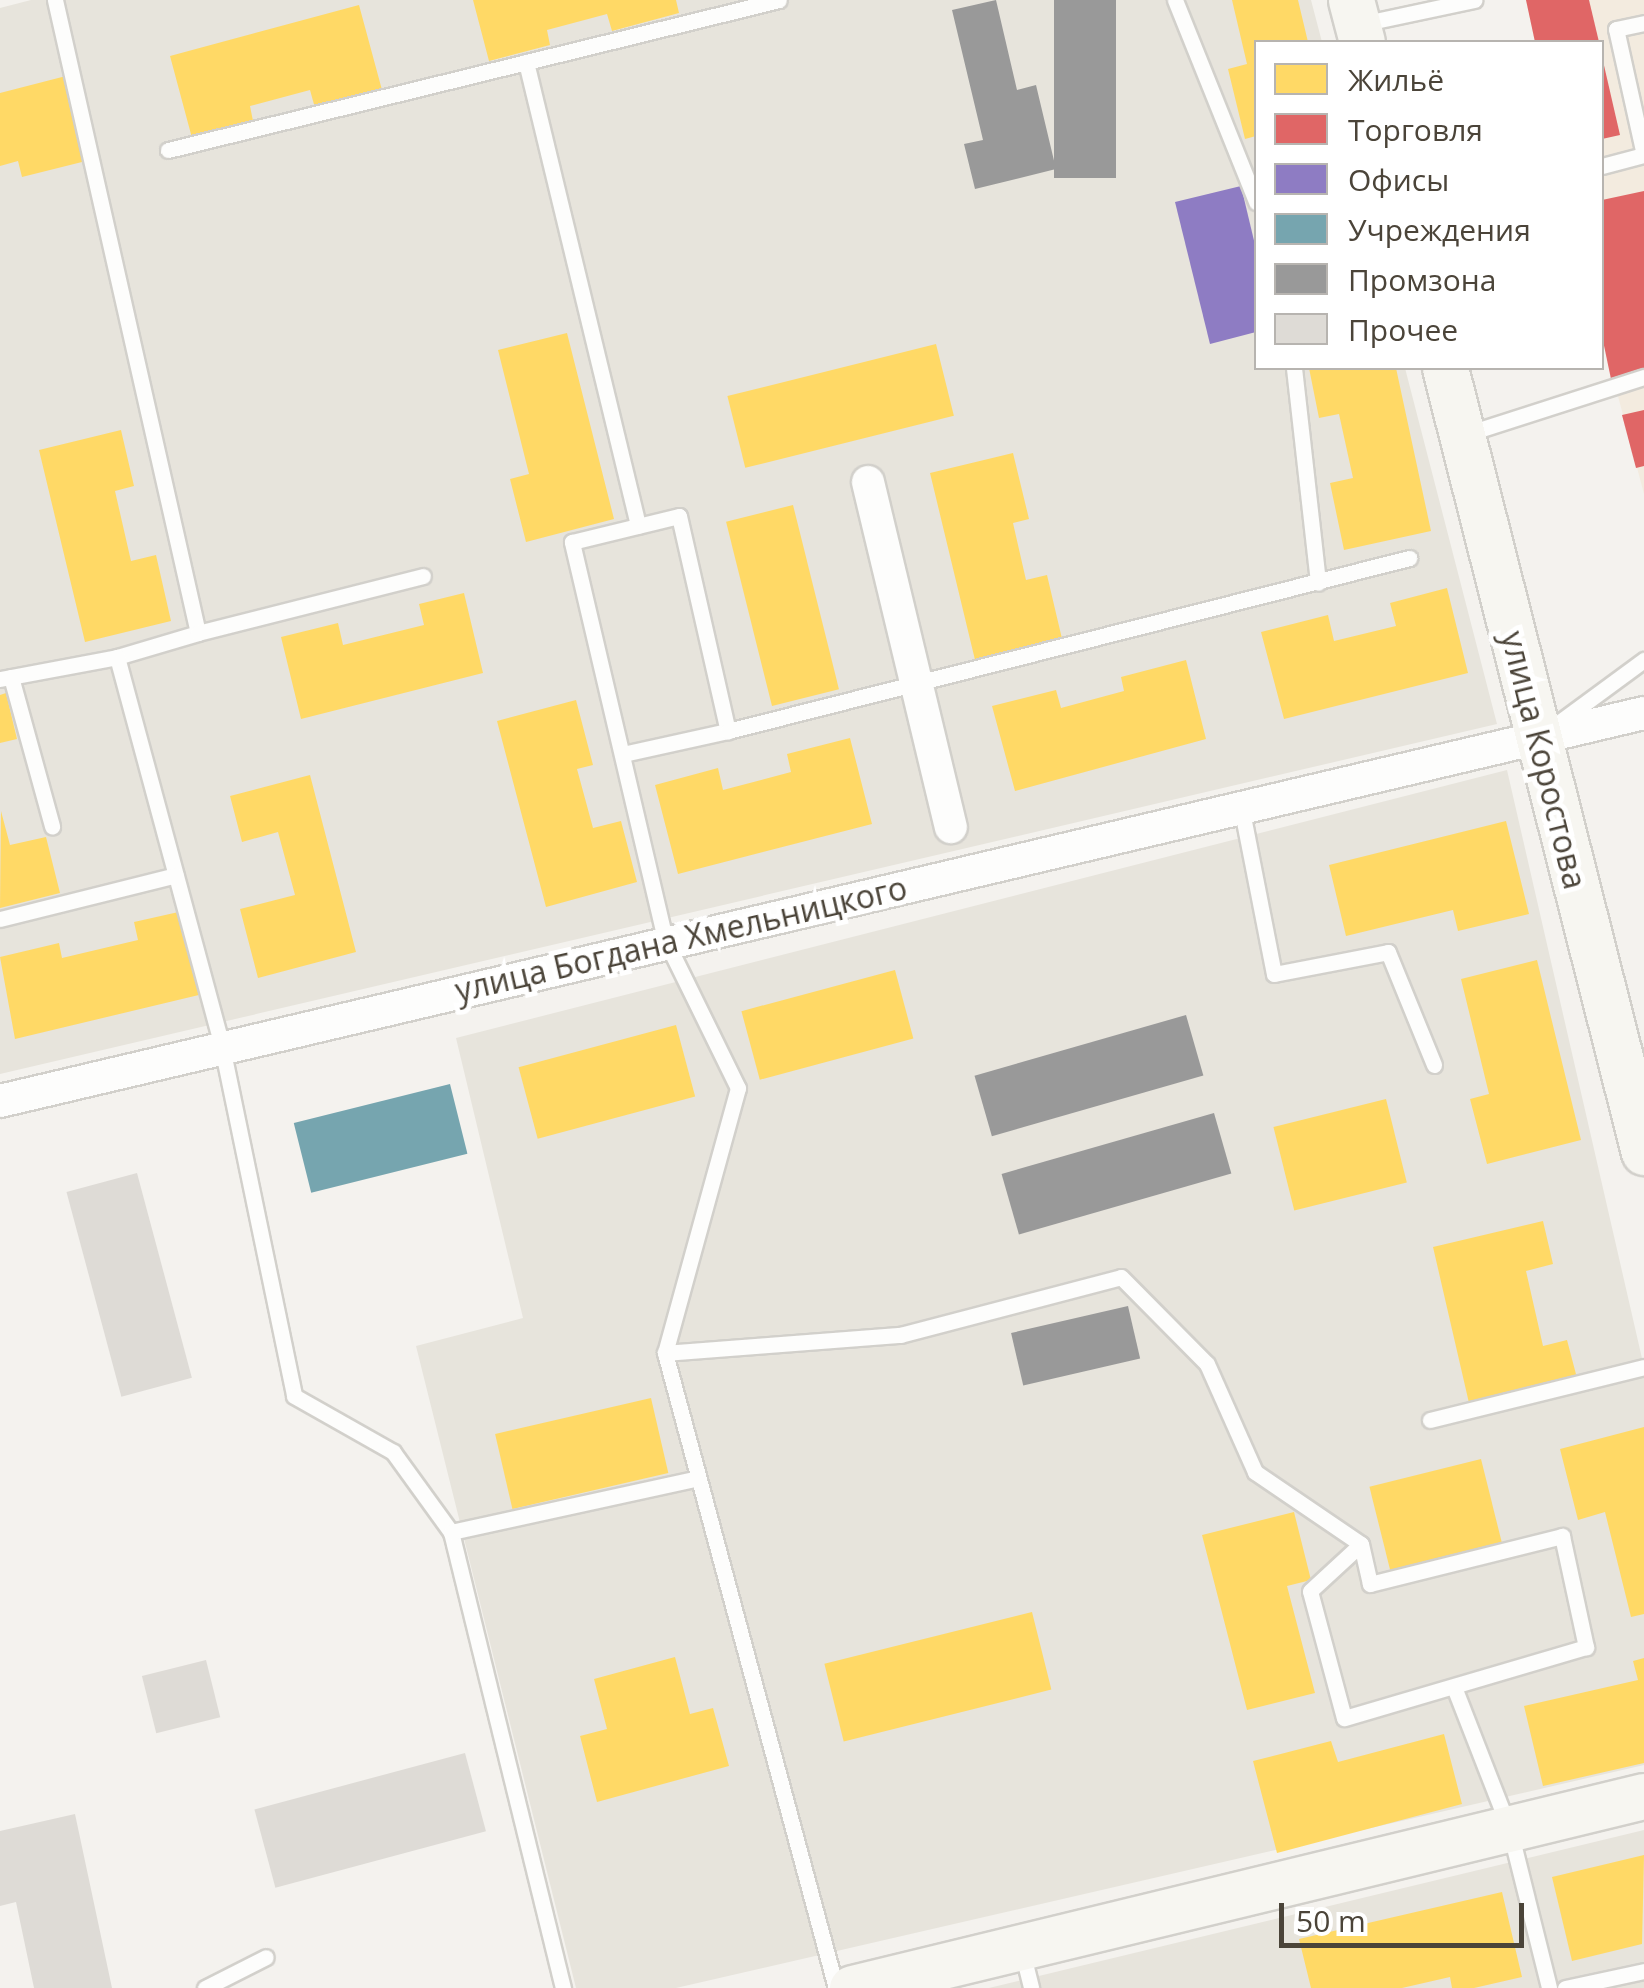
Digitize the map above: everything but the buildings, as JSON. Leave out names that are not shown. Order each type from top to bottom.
[{"type":"main road","name":"улица Коростова","points":[[1445,370],[1644,1152]]},
{"type":"main road","points":[[852,1988],[1644,1797]]},
{"type":"street","points":[[868,482],[923,682],[922,729],[951,827]]},
{"type":"street","name":"улица Богдана Хмельницкого","points":[[0,1102],[665,939],[702,942],[1240,802],[1644,713]]},
{"type":"street","points":[[852,1988],[1644,1797]]},
{"type":"lane","points":[[55,0],[198,633]]},
{"type":"lane","points":[[168,150],[779,0]]},
{"type":"lane","points":[[1175,0],[1254,197]]},
{"type":"lane","points":[[1357,22],[1474,0]]},
{"type":"lane","points":[[1604,165],[1644,155],[1616,29],[1644,23]]},
{"type":"lane","points":[[526,62],[638,526]]},
{"type":"lane","points":[[1294,370],[1318,583]]},
{"type":"lane","points":[[1462,435],[1644,377]]},
{"type":"lane","points":[[728,731],[679,516],[572,542],[665,939],[738,1088],[665,1353],[694,1478],[761,1685],[836,1988]]},
{"type":"lane","points":[[623,754],[728,731],[1409,558]]},
{"type":"lane","points":[[52,826],[5,678],[117,657],[423,576]]},
{"type":"lane","points":[[117,657],[222,1047],[294,1396],[393,1452],[451,1532],[563,1988]]},
{"type":"lane","points":[[1538,737],[1644,660]]},
{"type":"lane","points":[[1240,802],[1274,974],[1388,952],[1434,1065]]},
{"type":"lane","points":[[0,918],[176,875]]},
{"type":"lane","points":[[665,1353],[900,1335],[1120,1277],[1207,1364],[1255,1472],[1361,1544],[1370,1584],[1562,1536],[1586,1647],[1344,1718],[1310,1591],[1361,1544]]},
{"type":"lane","points":[[1430,1420],[1644,1367]]},
{"type":"lane","points":[[451,1532],[694,1478]]},
{"type":"lane","points":[[1454,1687],[1510,1831],[1549,1988]]},
{"type":"lane","points":[[1021,1947],[1031,1988]]},
{"type":"lane","points":[[205,1988],[266,1957]]},
{"type":"lane","points":[[1565,1988],[1644,1972]]},
{"type":"shaded area","points":[[31,0],[1311,0],[1321,40],[1254,40],[1254,370],[1406,370],[1497,724],[0,1074],[0,8]]},
{"type":"shaded area","points":[[1526,0],[1644,0],[1644,494],[1604,344],[1604,40],[1535,40]]},
{"type":"shaded area","points":[[1507,770],[1644,1367],[1644,1765],[676,1988],[576,1988],[416,1346],[523,1318],[456,1038]]},
{"type":"shaded area","points":[[1644,1830],[1644,1988],[989,1988]]}]
